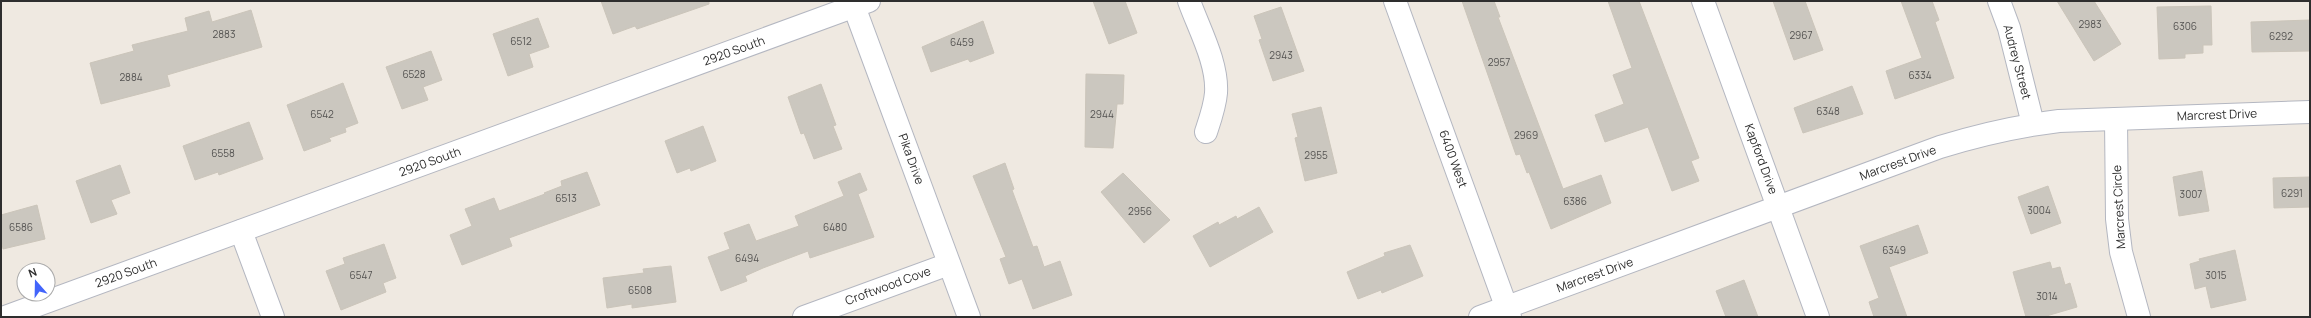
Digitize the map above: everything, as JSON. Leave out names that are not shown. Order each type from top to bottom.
[{"type":"street","points":[[1189,1],[1211,62],[1216,84],[1216,95],[1206,132]]},
{"type":"street","name":"6400 West","points":[[1395,1],[1509,312]]},
{"type":"street","name":"Kapford Drive","points":[[1703,1],[1818,317]]},
{"type":"street","name":"Audrey Street","points":[[1999,1],[2009,28],[2032,124]]},
{"type":"street","name":"2920 South","points":[[6,317],[859,3]]},
{"type":"street","name":"Pika Drive","points":[[859,3],[968,317]]},
{"type":"street","name":"Marcrest Drive","points":[[1480,317],[1509,312],[1778,207],[1940,147],[2032,124],[2073,120],[2310,112]]},
{"type":"street","name":"Marcrest Circle","points":[[2116,119],[2117,219],[2121,252],[2139,317]]},
{"type":"street","points":[[241,231],[273,317]]},
{"type":"street","name":"Croftwood Cove","points":[[804,317],[949,264]]},
{"type":"building","points":[[601,1],[709,1],[709,4],[637,29],[635,26],[613,34]]},
{"type":"building","points":[[1093,1],[1125,1],[1137,33],[1109,44]]},
{"type":"building","points":[[1462,1],[1494,1],[1500,17],[1498,17],[1563,189],[1601,175],[1611,203],[1551,229],[1529,172],[1527,173],[1520,154],[1516,155]]},
{"type":"building","points":[[1608,1],[1639,1],[1699,158],[1691,161],[1699,181],[1672,191],[1648,127],[1605,142],[1595,115],[1624,104],[1613,75],[1632,68]]},
{"type":"building","points":[[1773,1],[1805,1],[1823,50],[1794,60]]},
{"type":"building","points":[[1901,1],[1932,1],[1939,20],[1935,22],[1954,78],[1895,99],[1886,71],[1922,58]]},
{"type":"building","points":[[2057,1],[2094,1],[2121,44],[2094,61]]},
{"type":"building","points":[[2211,6],[2212,45],[2203,45],[2203,53],[2185,54],[2185,58],[2159,59],[2157,7]]},
{"type":"building","points":[[1281,7],[1304,71],[1273,81],[1259,40],[1262,39],[1254,16]]},
{"type":"building","points":[[251,10],[262,47],[167,75],[170,86],[101,104],[90,63],[134,51],[132,45],[188,31],[185,18],[209,11],[212,22]]},
{"type":"building","points":[[538,18],[549,47],[529,54],[533,67],[508,76],[493,34]]},
{"type":"building","points":[[2310,20],[2310,51],[2252,52],[2251,22]]},
{"type":"building","points":[[983,21],[994,53],[970,62],[968,59],[931,72],[922,47]]},
{"type":"building","points":[[431,51],[442,80],[423,87],[428,100],[402,109],[386,67]]},
{"type":"building","points":[[1086,74],[1124,75],[1123,104],[1117,104],[1113,148],[1085,147]]},
{"type":"building","points":[[343,83],[358,123],[345,128],[346,132],[329,138],[331,141],[304,151],[287,105]]},
{"type":"building","points":[[821,84],[836,125],[833,126],[842,149],[814,159],[804,133],[801,134],[788,97]]},
{"type":"building","points":[[1852,86],[1863,114],[1803,133],[1794,108]]},
{"type":"building","points":[[1321,107],[1337,173],[1305,181],[1295,138],[1298,137],[1292,114]]},
{"type":"building","points":[[249,122],[263,159],[219,175],[218,172],[195,180],[183,146]]},
{"type":"building","points":[[703,126],[716,161],[691,171],[690,168],[677,173],[665,141]]},
{"type":"building","points":[[1005,163],[1014,189],[1012,190],[1033,247],[1037,246],[1044,267],[1060,261],[1072,295],[1033,309],[1022,279],[1009,284],[1000,259],[1006,257],[973,176]]},
{"type":"building","points":[[120,165],[130,193],[111,200],[117,214],[91,223],[76,181]]},
{"type":"building","points":[[2202,171],[2209,211],[2179,216],[2173,177]]},
{"type":"building","points":[[587,172],[600,205],[509,238],[512,246],[462,265],[450,235],[472,226],[465,209],[494,198],[499,211],[545,194],[544,193],[562,186],[561,181]]},
{"type":"building","points":[[860,173],[867,190],[858,194],[874,237],[810,258],[808,251],[745,276],[747,281],[721,291],[708,257],[730,249],[724,233],[749,224],[756,241],[799,226],[795,216],[844,196],[838,182]]},
{"type":"building","points":[[1123,173],[1170,220],[1144,243],[1101,192]]},
{"type":"building","points":[[2310,177],[2310,207],[2274,208],[2273,178]]},
{"type":"building","points":[[2048,186],[2061,223],[2031,234],[2018,197]]},
{"type":"building","points":[[37,205],[45,239],[3,249],[1,239],[1,215]]},
{"type":"building","points":[[1259,207],[1273,232],[1210,267],[1193,236],[1218,222],[1219,225],[1236,216],[1237,219]]},
{"type":"building","points":[[1918,225],[1928,253],[1889,267],[1907,317],[1874,317],[1869,302],[1879,298],[1860,246]]},
{"type":"building","points":[[384,244],[396,278],[383,283],[386,292],[341,310],[326,271],[345,264],[343,258]]},
{"type":"building","points":[[1410,245],[1423,276],[1382,293],[1381,290],[1358,299],[1347,272],[1385,256],[1384,253]]},
{"type":"building","points":[[2235,250],[2246,300],[2211,308],[2206,286],[2195,289],[2190,264],[2200,261],[2199,259]]},
{"type":"building","points":[[2050,262],[2052,269],[2060,267],[2065,285],[2070,283],[2077,307],[2043,317],[2026,317],[2013,272]]},
{"type":"building","points":[[671,266],[676,302],[632,308],[632,304],[607,308],[603,278],[644,273],[643,269]]},
{"type":"building","points":[[1744,280],[1758,317],[1726,317],[1716,291]]}]
